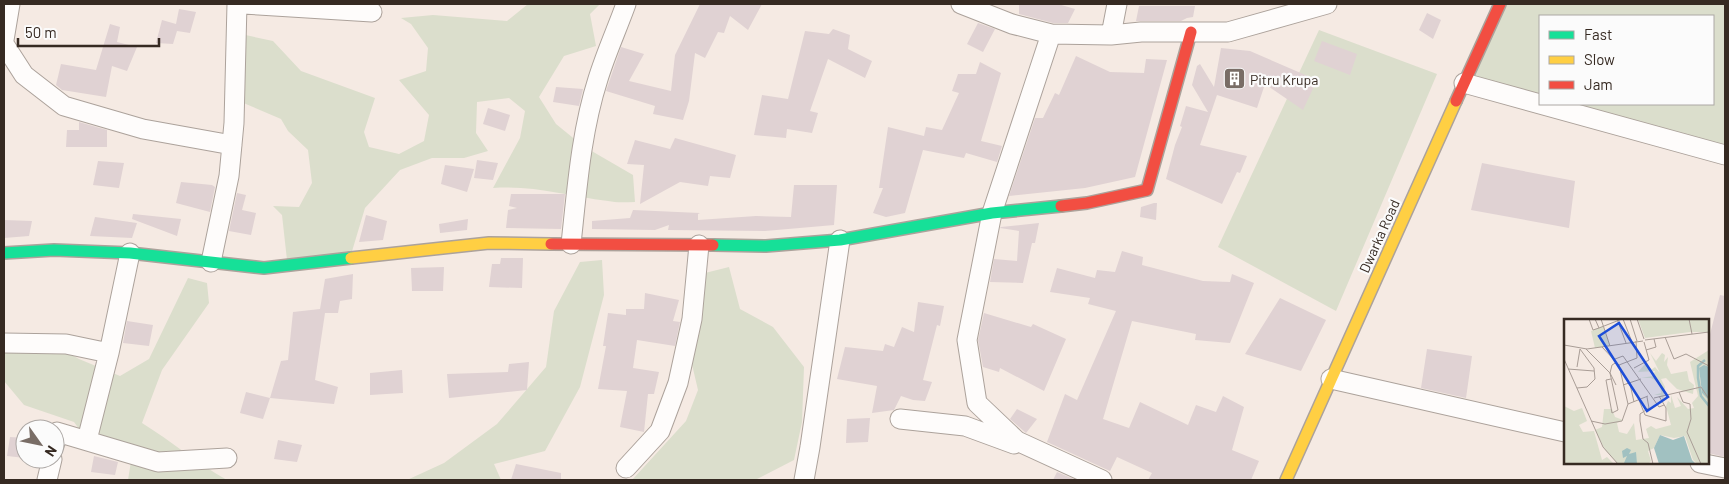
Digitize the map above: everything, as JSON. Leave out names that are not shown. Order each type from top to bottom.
[{"type":"street","points":[[4,40],[10,4]]},
{"type":"street","points":[[211,262],[230,176],[237,4]]},
{"type":"street","points":[[243,4],[372,12]]},
{"type":"street","points":[[570,244],[583,146],[589,116],[598,80],[625,4]]},
{"type":"street","points":[[961,4],[1012,24],[1051,34],[1111,35],[1141,32],[1228,32],[1327,4]]},
{"type":"street","points":[[1111,35],[1116,4]]},
{"type":"street","name":"Dwarka Road","points":[[1286,480],[1500,4]]},
{"type":"street","points":[[4,253],[54,250],[130,253],[264,268],[489,243],[766,246],[840,240],[992,213],[1088,204],[1148,190],[1191,32]]},
{"type":"street","points":[[1051,34],[992,213],[967,340],[977,403],[1017,441],[1102,480]]},
{"type":"street","points":[[4,44],[24,75],[64,106],[143,128],[232,145]]},
{"type":"street","points":[[1464,83],[1539,104]]},
{"type":"street","points":[[1544,105],[1725,155]]},
{"type":"street","points":[[804,480],[840,240]]},
{"type":"street","points":[[626,468],[660,431],[678,383],[692,319],[699,245]]},
{"type":"street","points":[[87,440],[109,353],[130,253]]},
{"type":"street","points":[[4,342],[66,344],[109,353]]},
{"type":"street","points":[[1331,380],[1564,432]]},
{"type":"street","points":[[900,419],[965,426],[1051,457]]},
{"type":"street","points":[[65,434],[158,462],[228,458]]},
{"type":"street","points":[[1705,464],[1725,468]]},
{"type":"green space","points":[[528,4],[600,4],[590,14],[596,46],[564,56],[539,97],[556,124],[583,146],[633,175],[635,202],[611,202],[523,188],[493,188],[520,138],[525,111],[509,98],[477,102],[476,133],[488,151],[464,158],[432,158],[400,170],[365,208],[350,258],[287,260],[282,215],[273,206],[299,207],[312,183],[308,150],[288,131],[281,119],[234,99],[236,33],[273,41],[301,71],[375,98],[364,132],[369,147],[399,154],[424,141],[429,115],[399,80],[426,71],[428,48],[411,24],[401,18],[433,15],[507,21]]},
{"type":"green space","points":[[1500,4],[1725,4],[1725,155],[1544,105],[1714,105],[1714,15],[1539,15],[1539,104],[1464,83]]},
{"type":"green space","points":[[1319,30],[1437,74],[1336,311],[1218,247]]},
{"type":"green space","points":[[602,260],[604,295],[580,387],[545,451],[494,464],[501,480],[407,480],[444,463],[497,424],[546,367],[554,311],[580,262]]},
{"type":"green space","points":[[729,267],[740,309],[773,327],[804,367],[802,422],[794,460],[755,480],[632,480],[686,421],[698,390],[690,356],[705,273]]},
{"type":"green space","points":[[188,278],[207,283],[209,303],[162,370],[142,423],[227,480],[128,480],[132,455],[87,440],[74,422],[24,405],[4,381],[4,353],[53,344],[79,359],[120,376],[149,359]]},
{"type":"building","points":[[700,4],[762,4],[748,30],[730,16],[724,33],[718,32],[705,58],[695,53],[689,101],[683,120],[653,114],[655,106],[606,91],[621,47],[644,54],[629,81],[671,91],[675,55]]},
{"type":"building","points":[[1019,4],[1058,4],[1075,9],[1068,23],[1053,23],[1019,14]]},
{"type":"building","points":[[1139,6],[1195,6],[1193,17],[1181,21],[1136,21]]},
{"type":"building","points":[[179,9],[196,12],[190,33],[177,31],[173,44],[156,43],[162,20],[176,24]]},
{"type":"building","points":[[1427,13],[1441,20],[1433,39],[1419,30]]},
{"type":"building","points":[[978,23],[995,29],[983,52],[967,44]]},
{"type":"building","points":[[110,24],[120,27],[117,42],[137,47],[127,71],[112,66],[106,97],[62,90],[56,85],[61,64],[96,70]]},
{"type":"building","points":[[833,29],[850,35],[848,49],[872,61],[865,78],[828,59],[810,111],[818,113],[812,133],[787,129],[786,138],[754,135],[762,95],[788,99],[805,31],[829,34]]},
{"type":"building","points":[[1322,41],[1357,54],[1350,75],[1314,61]]},
{"type":"building","points":[[1221,48],[1250,51],[1317,80],[1303,110],[1265,84],[1257,108],[1217,95],[1200,145],[1247,156],[1240,173],[1237,172],[1222,204],[1166,179],[1182,127],[1180,126],[1186,106],[1208,112],[1192,85],[1197,66],[1200,64],[1214,87]]},
{"type":"building","points":[[1076,56],[1110,72],[1144,73],[1146,59],[1167,60],[1135,177],[1085,188],[1009,196],[1035,118],[1043,118],[1055,93],[1059,95]]},
{"type":"building","points":[[980,62],[1001,73],[981,141],[1002,146],[997,162],[966,153],[964,158],[923,150],[905,213],[886,217],[873,213],[883,188],[879,188],[888,127],[924,136],[926,127],[942,130],[959,93],[952,91],[958,74],[976,74]]},
{"type":"building","points":[[556,87],[583,89],[579,106],[553,102]]},
{"type":"building","points":[[488,108],[510,115],[505,131],[483,124]]},
{"type":"building","points":[[79,122],[107,130],[107,147],[66,147],[67,130],[79,130]]},
{"type":"building","points":[[675,138],[736,155],[730,178],[710,176],[708,186],[680,182],[640,204],[644,165],[627,164],[635,140],[670,149]]},
{"type":"building","points":[[477,160],[498,163],[493,180],[474,178]]},
{"type":"building","points":[[98,161],[124,163],[119,188],[93,185]]},
{"type":"building","points":[[1482,163],[1575,181],[1569,228],[1471,210]]},
{"type":"building","points":[[445,165],[474,169],[467,192],[441,184]]},
{"type":"building","points":[[181,182],[212,185],[215,187],[210,212],[176,203]]},
{"type":"building","points":[[794,185],[837,185],[834,225],[765,231],[668,230],[669,225],[655,230],[592,229],[592,221],[630,218],[633,210],[700,213],[698,214],[698,220],[756,216],[791,217]]},
{"type":"building","points":[[237,193],[246,195],[242,210],[256,213],[251,235],[229,231]]},
{"type":"building","points":[[511,194],[565,194],[561,229],[506,228],[508,210],[517,208],[509,206]]},
{"type":"building","points":[[1157,203],[1156,220],[1140,217],[1141,207]]},
{"type":"building","points":[[133,214],[181,219],[177,236],[132,219]]},
{"type":"building","points":[[366,215],[387,221],[383,240],[359,242]]},
{"type":"building","points":[[95,217],[137,223],[132,238],[90,236]]},
{"type":"building","points":[[468,219],[467,230],[440,233],[439,224]]},
{"type":"building","points":[[4,220],[32,221],[29,236],[4,238]]},
{"type":"building","points":[[1039,223],[1035,243],[1032,243],[1023,283],[990,282],[994,259],[1017,261],[1019,231],[1000,228]]},
{"type":"building","points":[[1122,251],[1143,257],[1142,265],[1203,281],[1230,282],[1232,274],[1254,283],[1230,343],[1195,340],[1196,334],[1132,321],[1103,419],[1129,428],[1140,402],[1188,425],[1196,405],[1216,412],[1223,396],[1244,407],[1232,450],[1259,461],[1251,480],[1148,480],[1152,473],[1117,457],[1110,471],[1047,442],[1065,394],[1077,400],[1116,311],[1088,304],[1090,298],[1050,292],[1057,268],[1095,278],[1097,270],[1115,272]]},
{"type":"building","points":[[501,258],[523,258],[522,288],[489,287],[492,264],[500,264]]},
{"type":"building","points":[[444,267],[443,291],[412,291],[411,268]]},
{"type":"building","points":[[353,274],[352,299],[340,301],[338,313],[325,313],[315,380],[338,387],[334,404],[270,398],[281,361],[288,360],[293,312],[320,309],[325,279]]},
{"type":"building","points":[[645,293],[679,300],[673,321],[680,322],[675,346],[637,340],[633,368],[659,372],[654,394],[648,394],[644,432],[620,427],[627,391],[598,389],[606,346],[603,346],[608,313],[626,315],[626,309],[644,309]]},
{"type":"building","points":[[1720,295],[1725,296],[1725,457],[1709,453],[1709,338]]},
{"type":"building","points":[[1280,298],[1326,320],[1301,371],[1245,354]]},
{"type":"building","points":[[918,302],[944,306],[940,326],[937,325],[923,380],[932,382],[925,401],[901,396],[894,410],[872,413],[877,386],[837,379],[845,347],[883,351],[885,344],[894,347],[902,327],[914,332]]},
{"type":"building","points":[[984,313],[1031,327],[1033,324],[1066,339],[1044,391],[1000,368],[999,372],[983,367],[978,340]]},
{"type":"building","points":[[127,321],[153,325],[149,346],[123,343]]},
{"type":"building","points":[[1427,349],[1472,356],[1466,398],[1421,388]]},
{"type":"building","points":[[529,362],[527,390],[449,398],[447,374],[508,372],[509,364]]},
{"type":"building","points":[[402,370],[403,393],[370,395],[370,373]]},
{"type":"building","points":[[246,392],[270,398],[263,419],[240,413]]},
{"type":"building","points":[[1017,409],[1037,419],[1026,433],[1010,419]]},
{"type":"building","points":[[870,418],[868,442],[846,443],[847,419]]},
{"type":"building","points":[[10,437],[15,437],[15,457],[7,456]]},
{"type":"building","points":[[278,440],[302,445],[297,462],[274,459]]},
{"type":"building","points":[[94,456],[118,462],[115,475],[91,472]]},
{"type":"building","points":[[516,464],[561,473],[561,480],[511,480]]},
{"type":"building","points":[[1057,472],[1076,480],[1053,480]]},
{"type":"traffic: fast","points":[[713,245],[766,246],[840,240],[992,213],[1061,206]]},
{"type":"traffic: fast","points":[[4,253],[54,250],[130,253],[264,268],[351,258]]},
{"type":"traffic: slow","points":[[1286,480],[1456,101]]},
{"type":"traffic: slow","points":[[351,258],[489,243],[551,244]]},
{"type":"traffic: jam","points":[[1456,101],[1500,4]]},
{"type":"traffic: jam","points":[[1061,206],[1087,203],[1147,190],[1191,32]]},
{"type":"traffic: jam","points":[[551,244],[713,245]]},
{"type":"place","name":"Pitru Krupa","points":[[1234,79]]}]
